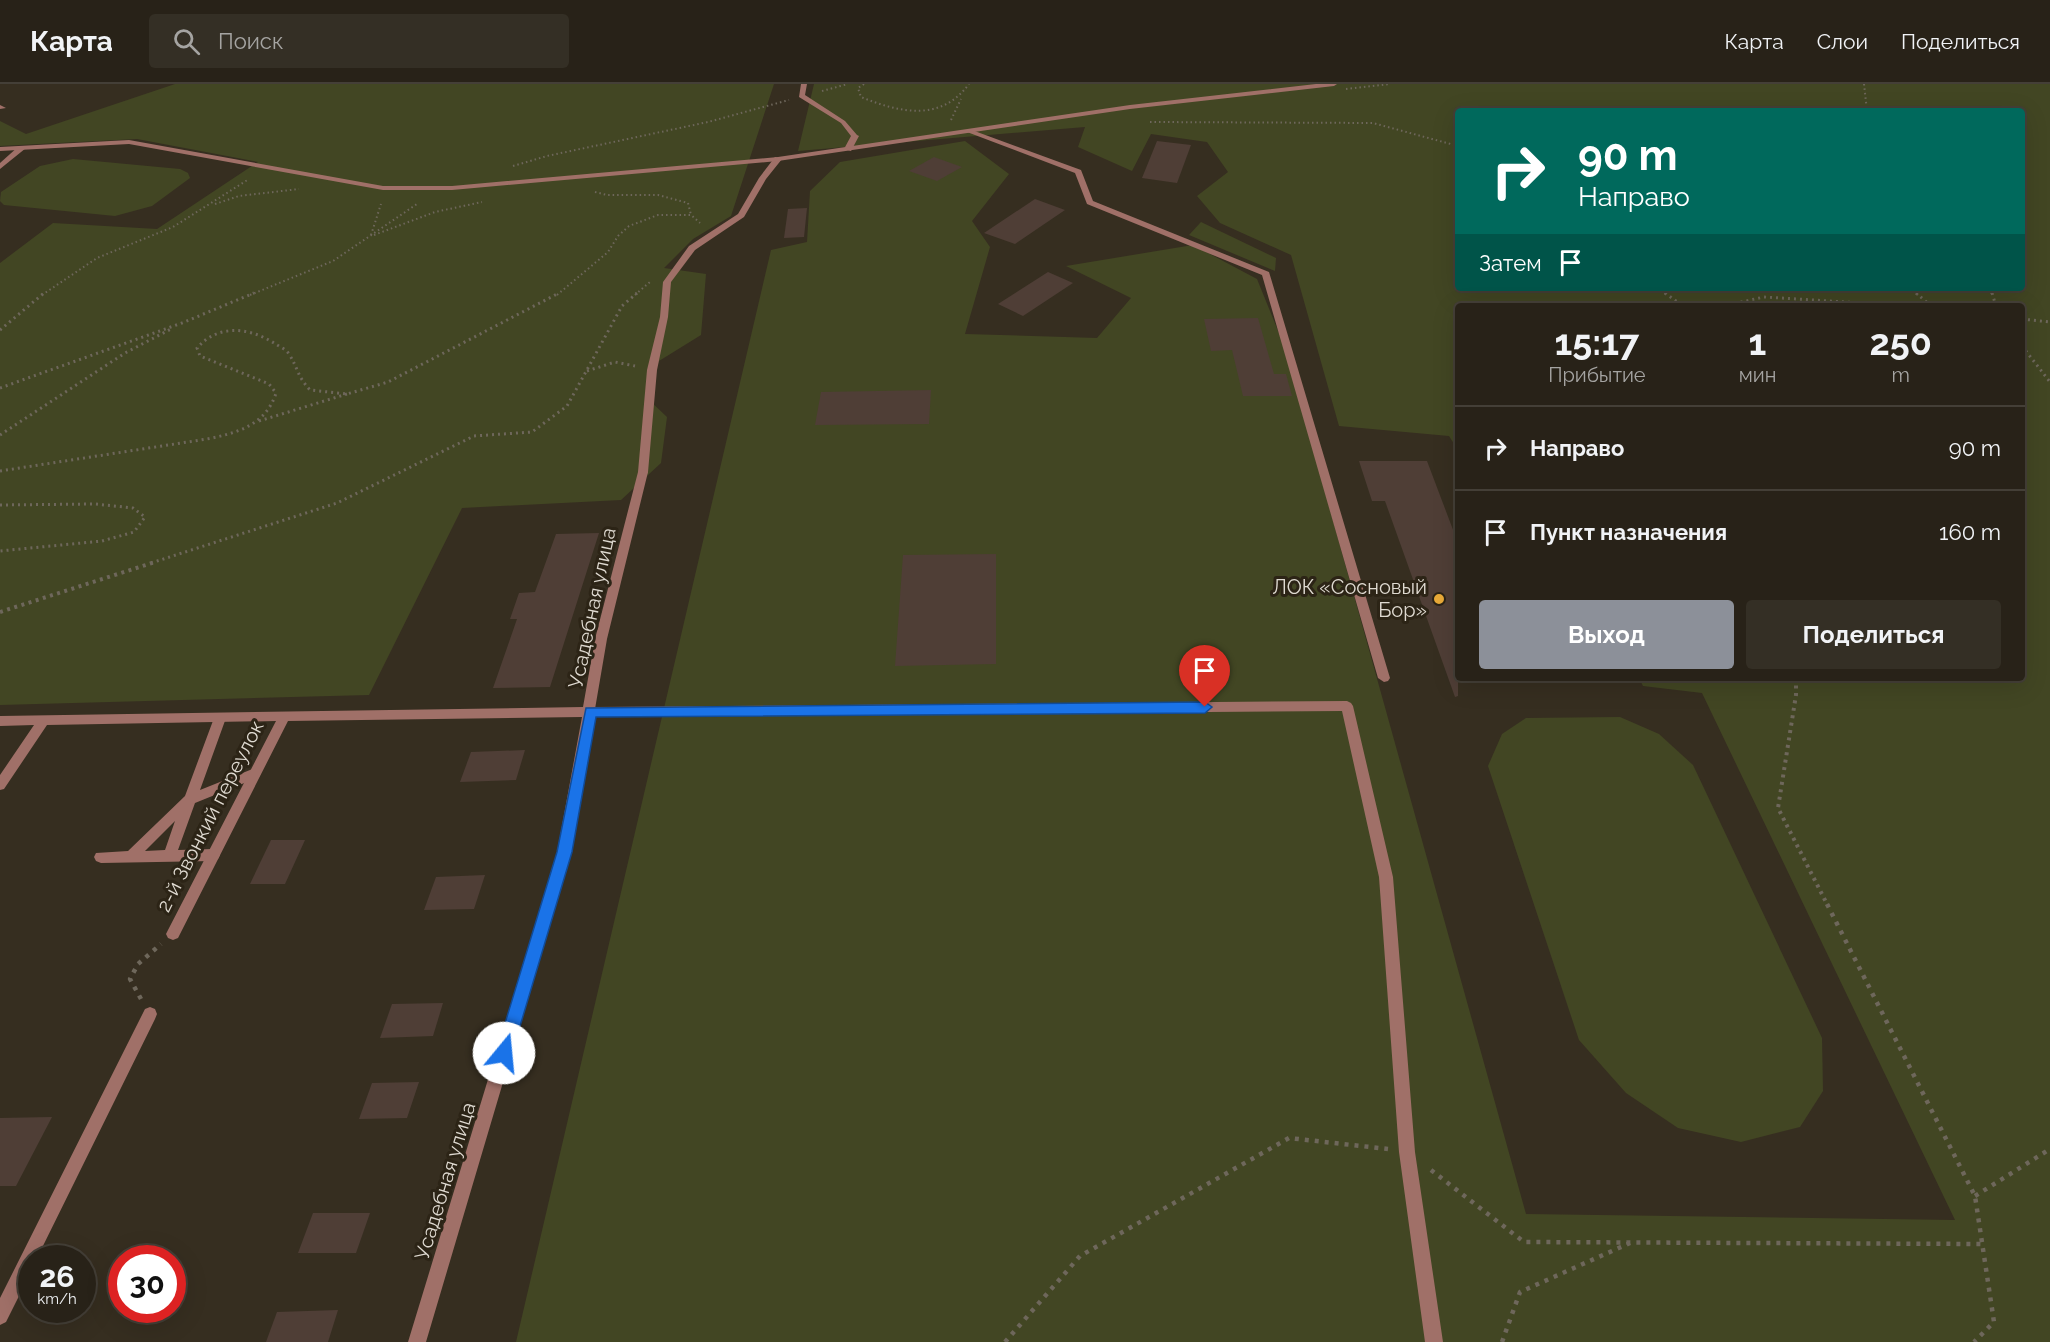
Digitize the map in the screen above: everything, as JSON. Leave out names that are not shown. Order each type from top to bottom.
[{"type":"street","points":[[804,84],[801,96],[843,122],[855,136],[848,149]]},
{"type":"street","points":[[0,149],[129,142],[383,188],[452,188],[778,159],[1130,107],[1334,84]]},
{"type":"street","points":[[969,131],[1078,172],[1090,202],[1266,274],[1384,678]]},
{"type":"street","points":[[0,167],[22,148]]},
{"type":"street","name":"Усадебная улица","points":[[417,1342],[564,852],[591,712],[601,639],[643,472],[652,370],[664,317],[667,282],[692,248],[741,215],[778,159]]},
{"type":"street","points":[[0,721],[591,712],[1347,706],[1386,877],[1407,1152],[1434,1342]]},
{"type":"street","name":"2-й Звонкий переулок","points":[[172,934],[284,717]]},
{"type":"street","points":[[169,856],[220,718]]},
{"type":"street","points":[[0,785],[44,720]]},
{"type":"street","points":[[131,856],[189,800],[255,773]]},
{"type":"street","points":[[101,856],[213,855]]},
{"type":"street","points":[[0,1316],[150,1014]]},
{"type":"path","points":[[509,167],[547,156],[708,122],[848,84]]},
{"type":"path","points":[[864,84],[858,88],[861,97],[883,107],[916,111],[942,108],[962,99],[969,84]]},
{"type":"path","points":[[1864,84],[1867,108]]},
{"type":"path","points":[[1139,122],[1373,123],[1455,145]]},
{"type":"path","points":[[0,330],[34,300],[97,258],[173,227],[208,207],[265,167]]},
{"type":"path","points":[[0,388],[182,323],[333,261],[406,209],[452,188]]},
{"type":"path","points":[[208,207],[239,196],[308,189]]},
{"type":"path","points":[[589,190],[606,195],[658,195],[688,203],[691,215],[702,225]]},
{"type":"path","points":[[371,236],[383,204],[375,200]]},
{"type":"path","points":[[371,236],[435,212],[488,201]]},
{"type":"path","points":[[0,471],[227,435],[256,422],[388,382],[552,299],[608,252],[618,236],[629,226],[658,215],[691,215]]},
{"type":"path","points":[[0,612],[337,503],[474,436],[532,432],[567,406],[622,306],[655,277]]},
{"type":"path","points":[[1661,291],[1679,303]]},
{"type":"path","points":[[1914,291],[1928,303]]},
{"type":"path","points":[[1737,303],[1764,297],[1861,303]]},
{"type":"path","points":[[2025,319],[2050,322]]},
{"type":"path","points":[[0,435],[125,353],[182,323]]},
{"type":"path","points":[[256,422],[274,406],[276,393],[269,384],[200,356],[197,348],[215,333],[231,330],[258,333],[288,352],[298,377],[310,390],[347,394],[365,389]]},
{"type":"path","points":[[2025,350],[2050,382]]},
{"type":"path","points":[[586,371],[615,362],[652,370]]},
{"type":"path","points":[[0,505],[95,504],[133,508],[145,518],[134,532],[102,542],[0,551]]},
{"type":"path","points":[[1796,681],[1797,695],[1778,808],[1975,1196],[1994,1322],[1974,1342]]},
{"type":"path","points":[[150,1014],[130,980],[138,964],[172,934]]},
{"type":"path","points":[[1005,1342],[1080,1256],[1289,1138],[1407,1152],[1524,1242],[1982,1244]]},
{"type":"path","points":[[1975,1196],[2050,1149]]},
{"type":"path","points":[[1502,1342],[1520,1292],[1632,1242]]},
{"type":"green space","points":[[175,84],[774,84],[731,216],[693,239],[664,268],[706,274],[701,335],[659,361],[647,398],[667,417],[661,463],[621,500],[462,508],[369,695],[0,705],[0,263],[53,223],[157,229],[258,162],[137,139],[0,146],[0,121],[26,134]]},
{"type":"green space","points":[[814,84],[2050,84],[2050,1342],[516,1342],[771,250],[807,242],[810,191],[840,162],[965,141],[1009,174],[972,221],[990,247],[965,334],[1097,338],[1131,298],[1066,266],[1193,245],[1257,279],[1285,348],[1526,1214],[1955,1220],[1702,693],[1643,686],[1640,681],[2025,681],[2025,303],[1455,303],[1455,445],[1449,436],[1339,426],[1291,255],[1220,223],[1197,196],[1228,172],[1207,142],[1151,134],[1132,171],[1078,147],[1085,127],[798,151]]},
{"type":"green space","points":[[73,159],[180,169],[188,173],[190,178],[152,206],[115,216],[4,205],[0,201],[1,192],[40,166]]},
{"type":"green space","points":[[1201,222],[1276,258],[1275,271],[1189,235]]},
{"type":"green space","points":[[1620,717],[1659,734],[1693,765],[1822,1038],[1823,1091],[1800,1127],[1741,1142],[1678,1128],[1626,1093],[1579,1040],[1488,766],[1502,734],[1526,718]]},
{"type":"building","points":[[1157,141],[1191,145],[1177,183],[1142,178]]},
{"type":"building","points":[[934,157],[962,167],[937,181],[909,171]]},
{"type":"building","points":[[1035,199],[1065,210],[1015,244],[984,233]]},
{"type":"building","points":[[807,208],[804,237],[784,238],[788,209]]},
{"type":"building","points":[[1048,272],[1073,283],[1023,316],[998,304]]},
{"type":"building","points":[[1258,318],[1274,374],[1286,374],[1292,396],[1243,396],[1232,350],[1211,351],[1204,319]]},
{"type":"building","points":[[931,390],[929,424],[815,425],[821,392]]},
{"type":"building","points":[[1359,461],[1427,461],[1455,535],[1455,681],[1458,681],[1458,696],[1455,697],[1385,501],[1372,501]]},
{"type":"building","points":[[599,533],[550,687],[493,688],[517,619],[510,619],[519,593],[535,592],[556,534]]},
{"type":"building","points":[[996,554],[996,664],[895,666],[903,555]]},
{"type":"building","points":[[525,750],[516,780],[460,782],[471,752]]},
{"type":"building","points":[[271,840],[305,840],[285,884],[250,884]]},
{"type":"building","points":[[485,875],[474,909],[424,910],[436,877]]},
{"type":"building","points":[[443,1003],[433,1036],[380,1038],[392,1004]]},
{"type":"building","points":[[419,1082],[407,1118],[359,1119],[372,1083]]},
{"type":"building","points":[[52,1117],[16,1186],[0,1186],[0,1118]]},
{"type":"building","points":[[313,1213],[370,1213],[356,1253],[298,1253]]},
{"type":"building","points":[[338,1310],[328,1342],[266,1342],[277,1312]]},
{"type":"place","name":"ЛОК «Сосновый Бор»","points":[[1439,599]]},
{"type":"route","points":[[504,1053],[564,852],[591,712],[1205,707]]}]
